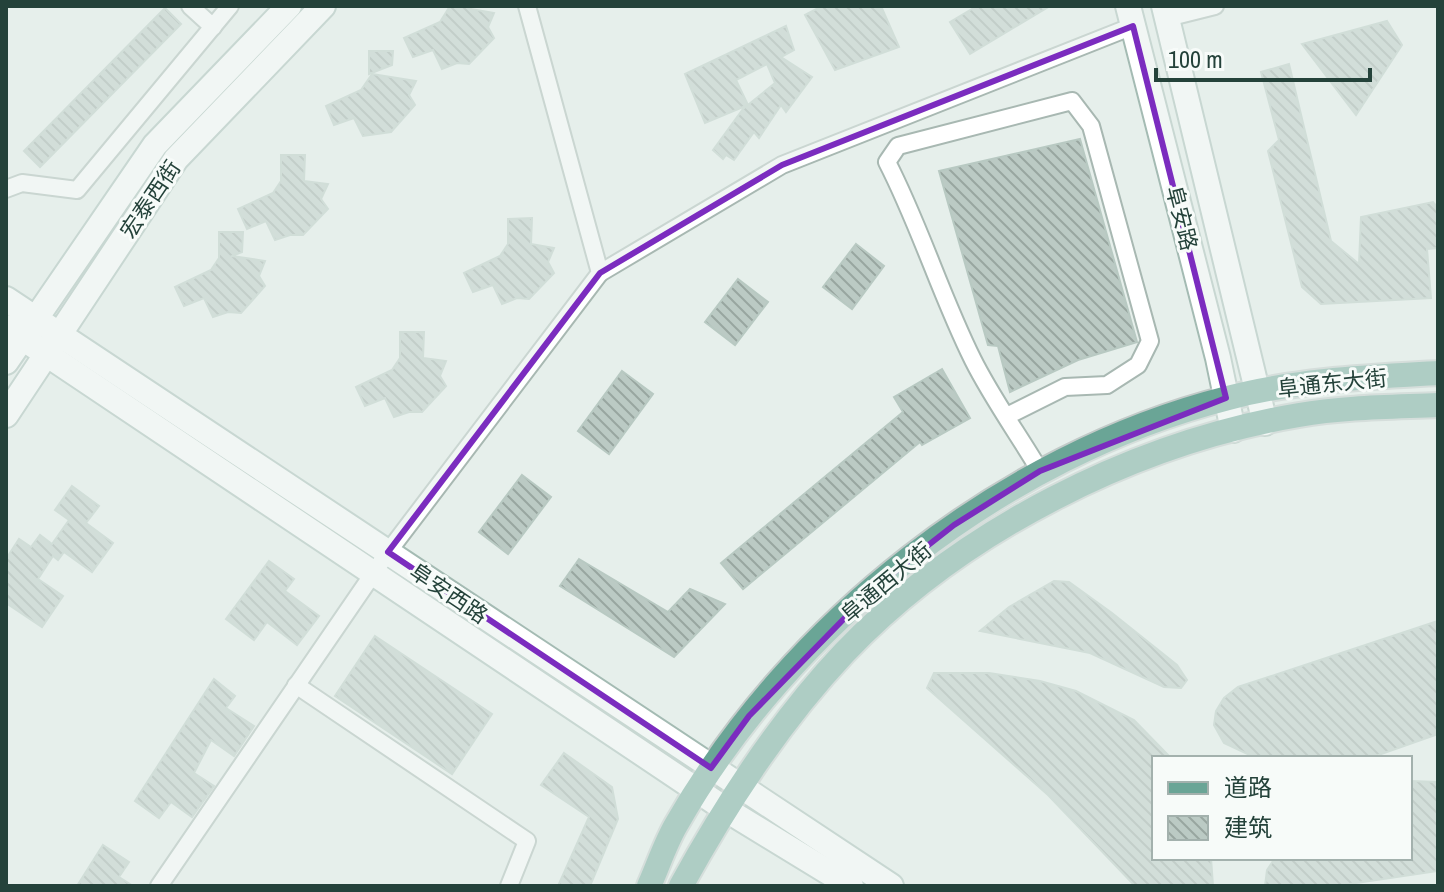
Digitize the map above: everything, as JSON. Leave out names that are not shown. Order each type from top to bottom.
[{"type":"main road","name":"宏泰西街","points":[[6,362],[21,328],[155,145],[289,6]]},
{"type":"main road","name":"宏泰西街","points":[[6,415],[176,159],[323,6]]},
{"type":"main road","name":"阜安路","points":[[1166,12],[1265,423]]},
{"type":"main road","name":"阜安路","points":[[1131,16],[1211,330],[1233,430]]},
{"type":"main road","name":"阜安西路","points":[[6,299],[21,328],[53,345],[376,569],[694,797],[851,886]]},
{"type":"main road","points":[[1211,330],[1226,338],[1242,327]]},
{"type":"main road","name":"阜通东大街","points":[[1226,398],[1315,382],[1438,373]]},
{"type":"main road","name":"阜通西大街","points":[[649,886],[674,827],[749,716],[875,587],[954,525],[1040,471],[1158,420],[1226,398]]},
{"type":"main road","name":"阜通东大街","points":[[1233,430],[1326,412],[1438,405]]},
{"type":"main road","name":"阜通西大街","points":[[681,886],[741,788],[845,653],[913,592],[1045,501],[1186,443],[1233,430]]},
{"type":"main road","name":"阜安西路","points":[[376,569],[711,768],[891,886]]},
{"type":"main road","points":[[722,815],[819,886]]},
{"type":"street","points":[[190,6],[213,27]]},
{"type":"street","points":[[6,189],[22,183],[77,190],[230,6]]},
{"type":"street","points":[[527,6],[600,273]]},
{"type":"street","points":[[1166,12],[1215,6]]},
{"type":"street","points":[[159,886],[376,569],[600,273],[782,165],[1131,16]]},
{"type":"street","points":[[1007,416],[1065,387],[1107,385],[1138,365],[1150,341],[1091,126],[1072,101],[898,146],[887,162],[908,203],[973,360],[1040,471]]},
{"type":"street","points":[[296,685],[527,841],[509,886]]},
{"type":"highlighted area","points":[[1133,26],[1226,398],[1040,471],[954,525],[875,587],[749,716],[711,768],[388,552],[600,273],[782,165]]},
{"type":"building","points":[[450,6],[471,6],[471,9],[494,13],[488,27],[494,38],[469,64],[457,63],[442,69],[433,50],[413,57],[404,38],[440,22]]},
{"type":"building","points":[[822,6],[881,6],[899,47],[835,70],[805,15]]},
{"type":"building","points":[[977,6],[1050,6],[970,54],[950,22]]},
{"type":"building","points":[[165,8],[181,24],[40,167],[24,151]]},
{"type":"building","points":[[1387,21],[1402,45],[1356,115],[1302,44]]},
{"type":"building","points":[[786,26],[794,50],[781,57],[812,77],[786,112],[781,105],[759,138],[754,132],[734,160],[726,155],[723,159],[713,150],[748,105],[705,123],[685,74]],"holes":[[[767,64],[775,83],[748,105],[736,80]]]},
{"type":"building","points":[[369,51],[393,51],[392,65],[369,74]]},
{"type":"building","points":[[1289,64],[1331,241],[1359,264],[1361,217],[1433,202],[1438,208],[1438,248],[1427,249],[1431,298],[1321,304],[1302,287],[1268,151],[1279,140],[1261,72]]},
{"type":"building","points":[[372,74],[416,81],[409,95],[415,105],[391,132],[363,136],[354,118],[334,125],[326,106],[361,90]]},
{"type":"building","points":[[1080,139],[1137,342],[1078,360],[1010,392],[998,346],[988,345],[939,171]]},
{"type":"building","points":[[281,155],[305,155],[304,181],[328,184],[321,199],[328,209],[303,235],[275,240],[266,221],[247,229],[238,209],[273,193],[281,181]]},
{"type":"building","points":[[532,218],[531,244],[554,248],[548,262],[554,273],[529,299],[517,298],[502,304],[493,285],[473,292],[464,273],[500,256],[508,244],[508,219]]},
{"type":"building","points":[[219,232],[243,232],[242,252],[232,256],[265,261],[259,276],[265,286],[241,313],[228,312],[213,317],[204,298],[184,306],[175,287],[211,270],[219,258]]},
{"type":"building","points":[[856,244],[884,266],[852,309],[823,287]]},
{"type":"building","points":[[738,279],[768,302],[735,345],[705,322]]},
{"type":"building","points":[[400,332],[424,332],[423,358],[446,361],[440,376],[446,386],[422,412],[394,417],[385,398],[365,406],[356,387],[392,370],[400,358]]},
{"type":"building","points":[[942,369],[970,418],[922,445],[920,442],[743,589],[721,563],[903,412],[894,397]]},
{"type":"building","points":[[622,371],[653,394],[609,454],[578,431]]},
{"type":"building","points":[[522,475],[551,497],[508,554],[479,532]]},
{"type":"building","points":[[72,486],[99,506],[86,523],[113,543],[92,572],[64,552],[58,560],[53,556],[38,579],[63,596],[42,627],[6,603],[6,559],[19,539],[31,547],[40,535],[52,544],[69,520],[55,510]]},
{"type":"building","points":[[579,559],[668,612],[690,589],[725,604],[674,657],[560,586]]},
{"type":"building","points":[[269,561],[294,579],[285,591],[319,616],[297,645],[267,622],[254,640],[226,619]]},
{"type":"building","points":[[1054,581],[1069,582],[1177,665],[1187,680],[1181,688],[1164,687],[1090,653],[980,631],[1009,607]]},
{"type":"building","points":[[1438,621],[1438,734],[1376,756],[1252,756],[1224,743],[1214,725],[1216,711],[1224,698],[1238,687]]},
{"type":"building","points":[[375,636],[492,714],[452,774],[335,696]]},
{"type":"building","points":[[934,673],[989,673],[1040,681],[1076,691],[1134,720],[1169,756],[1152,756],[1152,860],[1211,860],[1213,886],[1135,886],[1048,795],[927,688]]},
{"type":"building","points":[[214,679],[235,696],[226,708],[254,726],[234,756],[211,740],[194,773],[214,786],[192,817],[171,802],[159,818],[135,801]]},
{"type":"building","points":[[564,753],[612,787],[618,819],[590,886],[558,886],[589,817],[541,785]]},
{"type":"building","points":[[1412,781],[1438,782],[1438,871],[1336,886],[1265,886],[1267,870],[1274,860],[1412,860]]},
{"type":"building","points":[[103,845],[129,862],[119,877],[133,886],[77,886]]}]
